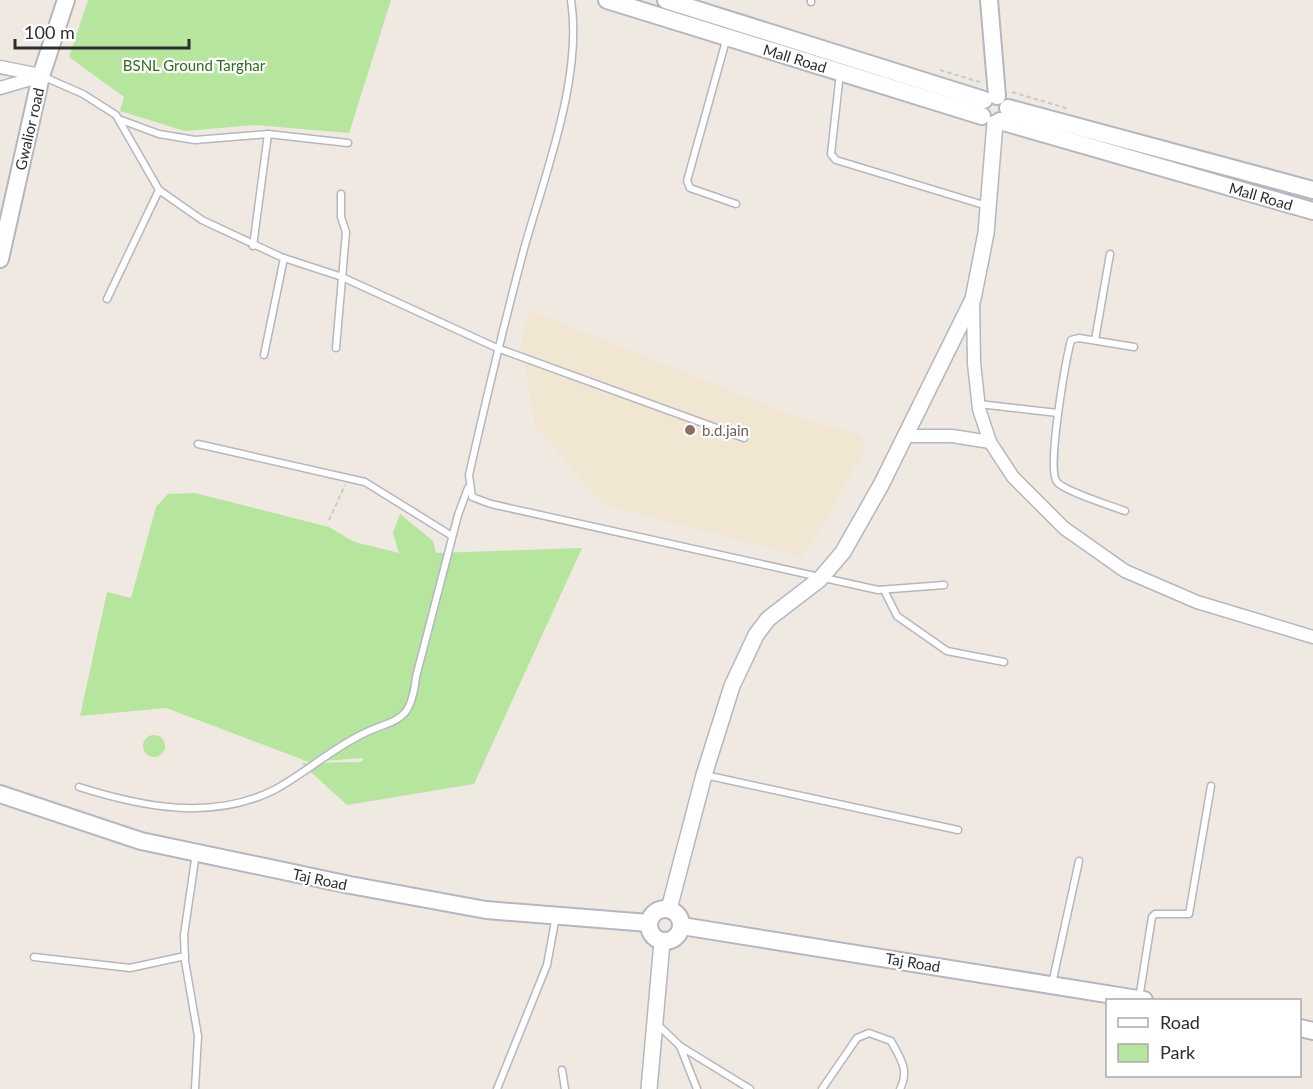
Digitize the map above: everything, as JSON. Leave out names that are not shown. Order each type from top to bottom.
[{"type":"main road","name":"Gwalior road","points":[[0,259],[41,76],[66,0]]},
{"type":"main road","name":"Mall Road","points":[[607,0],[840,72],[1313,190]]},
{"type":"main road","name":"Mall Road","points":[[666,0],[994,111],[1313,211]]},
{"type":"main road","points":[[989,0],[994,111]]},
{"type":"main road","name":"Taj Road","points":[[0,794],[141,841],[196,853],[486,910],[649,923]]},
{"type":"main road","points":[[669,909],[677,914],[682,926],[676,939],[662,942],[653,937],[649,923],[654,914],[669,909]]},
{"type":"main road","name":"Taj Road","points":[[682,926],[1136,999]]},
{"type":"street","points":[[0,67],[41,76]]},
{"type":"street","points":[[0,88],[41,76]]},
{"type":"street","points":[[994,111],[988,206],[973,299],[974,363],[978,404],[990,442],[1014,477],[1064,528],[1125,571],[1197,602],[1313,637]]},
{"type":"street","points":[[669,909],[704,774],[732,686],[756,635],[768,619],[820,579],[843,552],[973,299]]},
{"type":"street","points":[[904,436],[952,436],[990,442]]},
{"type":"street","points":[[649,1089],[662,942]]},
{"type":"lane","points":[[79,787],[146,805],[192,808],[229,804],[275,789],[354,738],[403,716],[411,707],[416,677],[452,536],[469,487],[497,348],[562,112],[573,62],[574,37],[571,0]]},
{"type":"lane","points":[[727,36],[687,181],[690,188],[736,204]]},
{"type":"lane","points":[[840,72],[831,154],[836,160],[988,206]]},
{"type":"lane","points":[[41,76],[83,94],[121,120],[159,134],[195,140],[268,134],[348,143]]},
{"type":"lane","points":[[121,120],[159,190],[202,220],[253,246],[342,277],[497,348],[744,438]]},
{"type":"lane","points":[[253,246],[268,134]]},
{"type":"lane","points":[[107,299],[159,190]]},
{"type":"lane","points":[[336,348],[346,232],[341,217],[341,194]]},
{"type":"lane","points":[[1095,340],[1110,254]]},
{"type":"lane","points":[[264,355],[284,258]]},
{"type":"lane","points":[[1125,511],[1059,485],[1053,478],[1058,413],[1071,340],[1074,338],[1095,340],[1134,347]]},
{"type":"lane","points":[[978,404],[1058,413]]},
{"type":"lane","points":[[198,444],[349,477],[384,492],[452,536]]},
{"type":"lane","points":[[469,487],[474,498],[490,504],[820,579],[884,590],[944,585]]},
{"type":"lane","points":[[884,590],[897,616],[946,651],[1004,662]]},
{"type":"lane","points":[[704,774],[958,830]]},
{"type":"lane","points":[[1142,999],[1152,917],[1155,914],[1189,914],[1211,786]]},
{"type":"lane","points":[[195,1089],[198,1036],[185,956],[185,919],[196,853]]},
{"type":"lane","points":[[1052,985],[1079,861]]},
{"type":"lane","points":[[497,1089],[547,965],[556,915]]},
{"type":"lane","points":[[34,957],[130,968],[185,956]]},
{"type":"lane","points":[[655,1023],[680,1046],[750,1089]]},
{"type":"lane","points":[[822,1089],[857,1038],[870,1033],[891,1041],[905,1069],[906,1075],[900,1089]]},
{"type":"lane","points":[[680,1046],[697,1089]]},
{"type":"lane","points":[[562,1070],[565,1089]]},
{"type":"path","points":[[329,520],[349,477]]},
{"type":"shaded area","name":"b.d.jain","points":[[529,310],[797,417],[858,434],[866,445],[825,522],[802,557],[602,504],[535,425],[521,342]]},
{"type":"green space","name":"BSNL Ground Targhar","points":[[88,0],[391,0],[349,133],[255,125],[185,131],[120,111],[124,97],[69,57]]},
{"type":"green space","points":[[195,493],[329,527],[354,542],[399,553],[393,533],[400,514],[433,541],[436,553],[582,548],[474,784],[347,805],[301,763],[361,762],[364,758],[309,762],[166,708],[80,716],[107,592],[131,598],[156,507],[168,494]]},
{"type":"green space","points":[[154,735],[162,738],[165,746],[162,754],[154,757],[146,754],[143,746],[146,738]]},
{"type":"place","name":"b.d.jain","points":[[690,430]]}]
